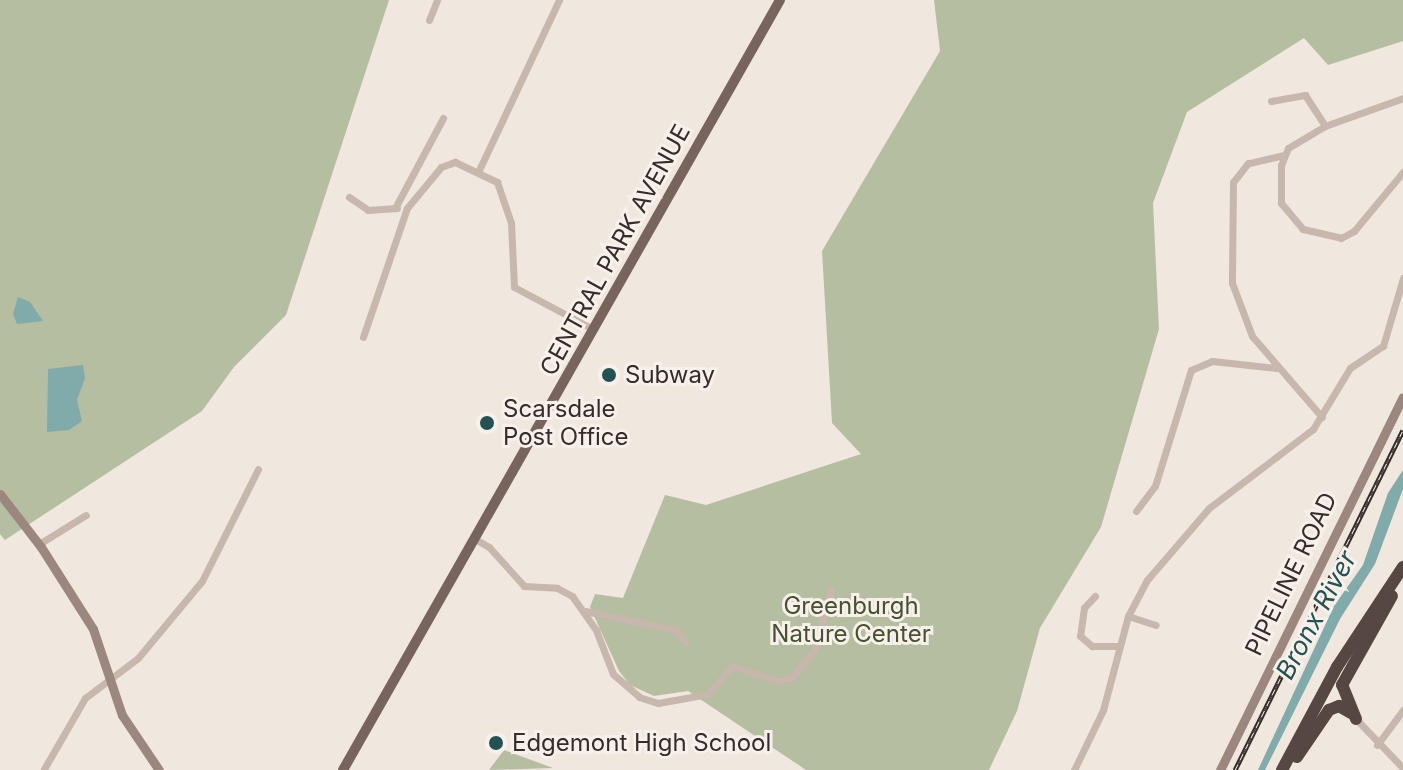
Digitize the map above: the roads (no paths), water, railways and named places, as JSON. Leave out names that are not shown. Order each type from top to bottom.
[{"type":"highway","points":[[1282,770],[1343,657],[1403,567]]},
{"type":"highway","points":[[1290,770],[1344,670],[1403,580]]},
{"type":"highway","points":[[1356,719],[1342,685],[1392,596]]},
{"type":"highway","points":[[1297,757],[1329,710],[1344,708],[1356,719]]},
{"type":"main road","name":"CENTRAL PARK AVENUE","points":[[343,770],[780,0]]},
{"type":"street","points":[[429,20],[437,0]]},
{"type":"street","points":[[479,170],[559,0]]},
{"type":"street","points":[[1271,101],[1305,95],[1325,126]]},
{"type":"street","points":[[1322,417],[1276,368],[1246,327],[1233,291],[1230,196],[1244,166],[1284,155],[1325,126],[1403,98]]},
{"type":"street","points":[[395,208],[443,118]]},
{"type":"street","points":[[1284,155],[1279,192],[1285,213],[1303,229],[1331,238],[1354,231],[1403,172]]},
{"type":"street","points":[[363,337],[407,208],[444,165],[455,162],[479,170],[497,182],[510,219],[514,287],[593,329]]},
{"type":"street","points":[[349,197],[368,210],[407,208]]},
{"type":"street","points":[[1074,770],[1103,710],[1128,616],[1147,580],[1197,520],[1308,435],[1350,368],[1383,346],[1403,278]]},
{"type":"street","points":[[1136,511],[1155,486],[1191,370],[1212,361],[1276,368]]},
{"type":"street","name":"PIPELINE ROAD","points":[[1220,770],[1403,397]]},
{"type":"street","points":[[44,769],[85,698],[138,658],[202,581],[258,469]]},
{"type":"street","points":[[0,494],[39,544],[93,629],[135,741],[159,770]]},
{"type":"street","points":[[39,544],[86,515]]},
{"type":"street","points":[[475,539],[489,547],[524,586],[557,588],[585,611],[613,674],[639,697],[658,703],[708,694],[732,666],[778,681],[791,678],[814,651],[831,589]]},
{"type":"street","points":[[1095,596],[1084,608],[1080,636],[1092,646],[1120,646]]},
{"type":"street","points":[[585,611],[667,628],[685,642]]},
{"type":"street","points":[[1128,616],[1156,625]]},
{"type":"street","points":[[1377,745],[1403,710]]},
{"type":"street","points":[[1356,719],[1377,745],[1403,768]]},
{"type":"water","points":[[18,297],[30,302],[43,321],[17,324],[13,314]]},
{"type":"water","points":[[83,365],[85,378],[77,400],[82,421],[69,430],[47,432],[48,369]]},
{"type":"water","points":[[1403,470],[1403,489],[1375,564],[1340,619],[1265,770],[1258,770],[1334,606],[1363,565],[1388,493]]},
{"type":"railway","points":[[1235,770],[1403,430]]},
{"type":"place","name":"Subway","points":[[609,375]]},
{"type":"place","name":"Scarsdale Post Office","points":[[487,423]]},
{"type":"place","name":"Edgemont High School","points":[[496,743]]},
{"type":"park label","name":"Greenburgh Nature Center","points":[[851,620]]},
{"type":"water label","name":"Bronx River","points":[[1316,615]]}]
